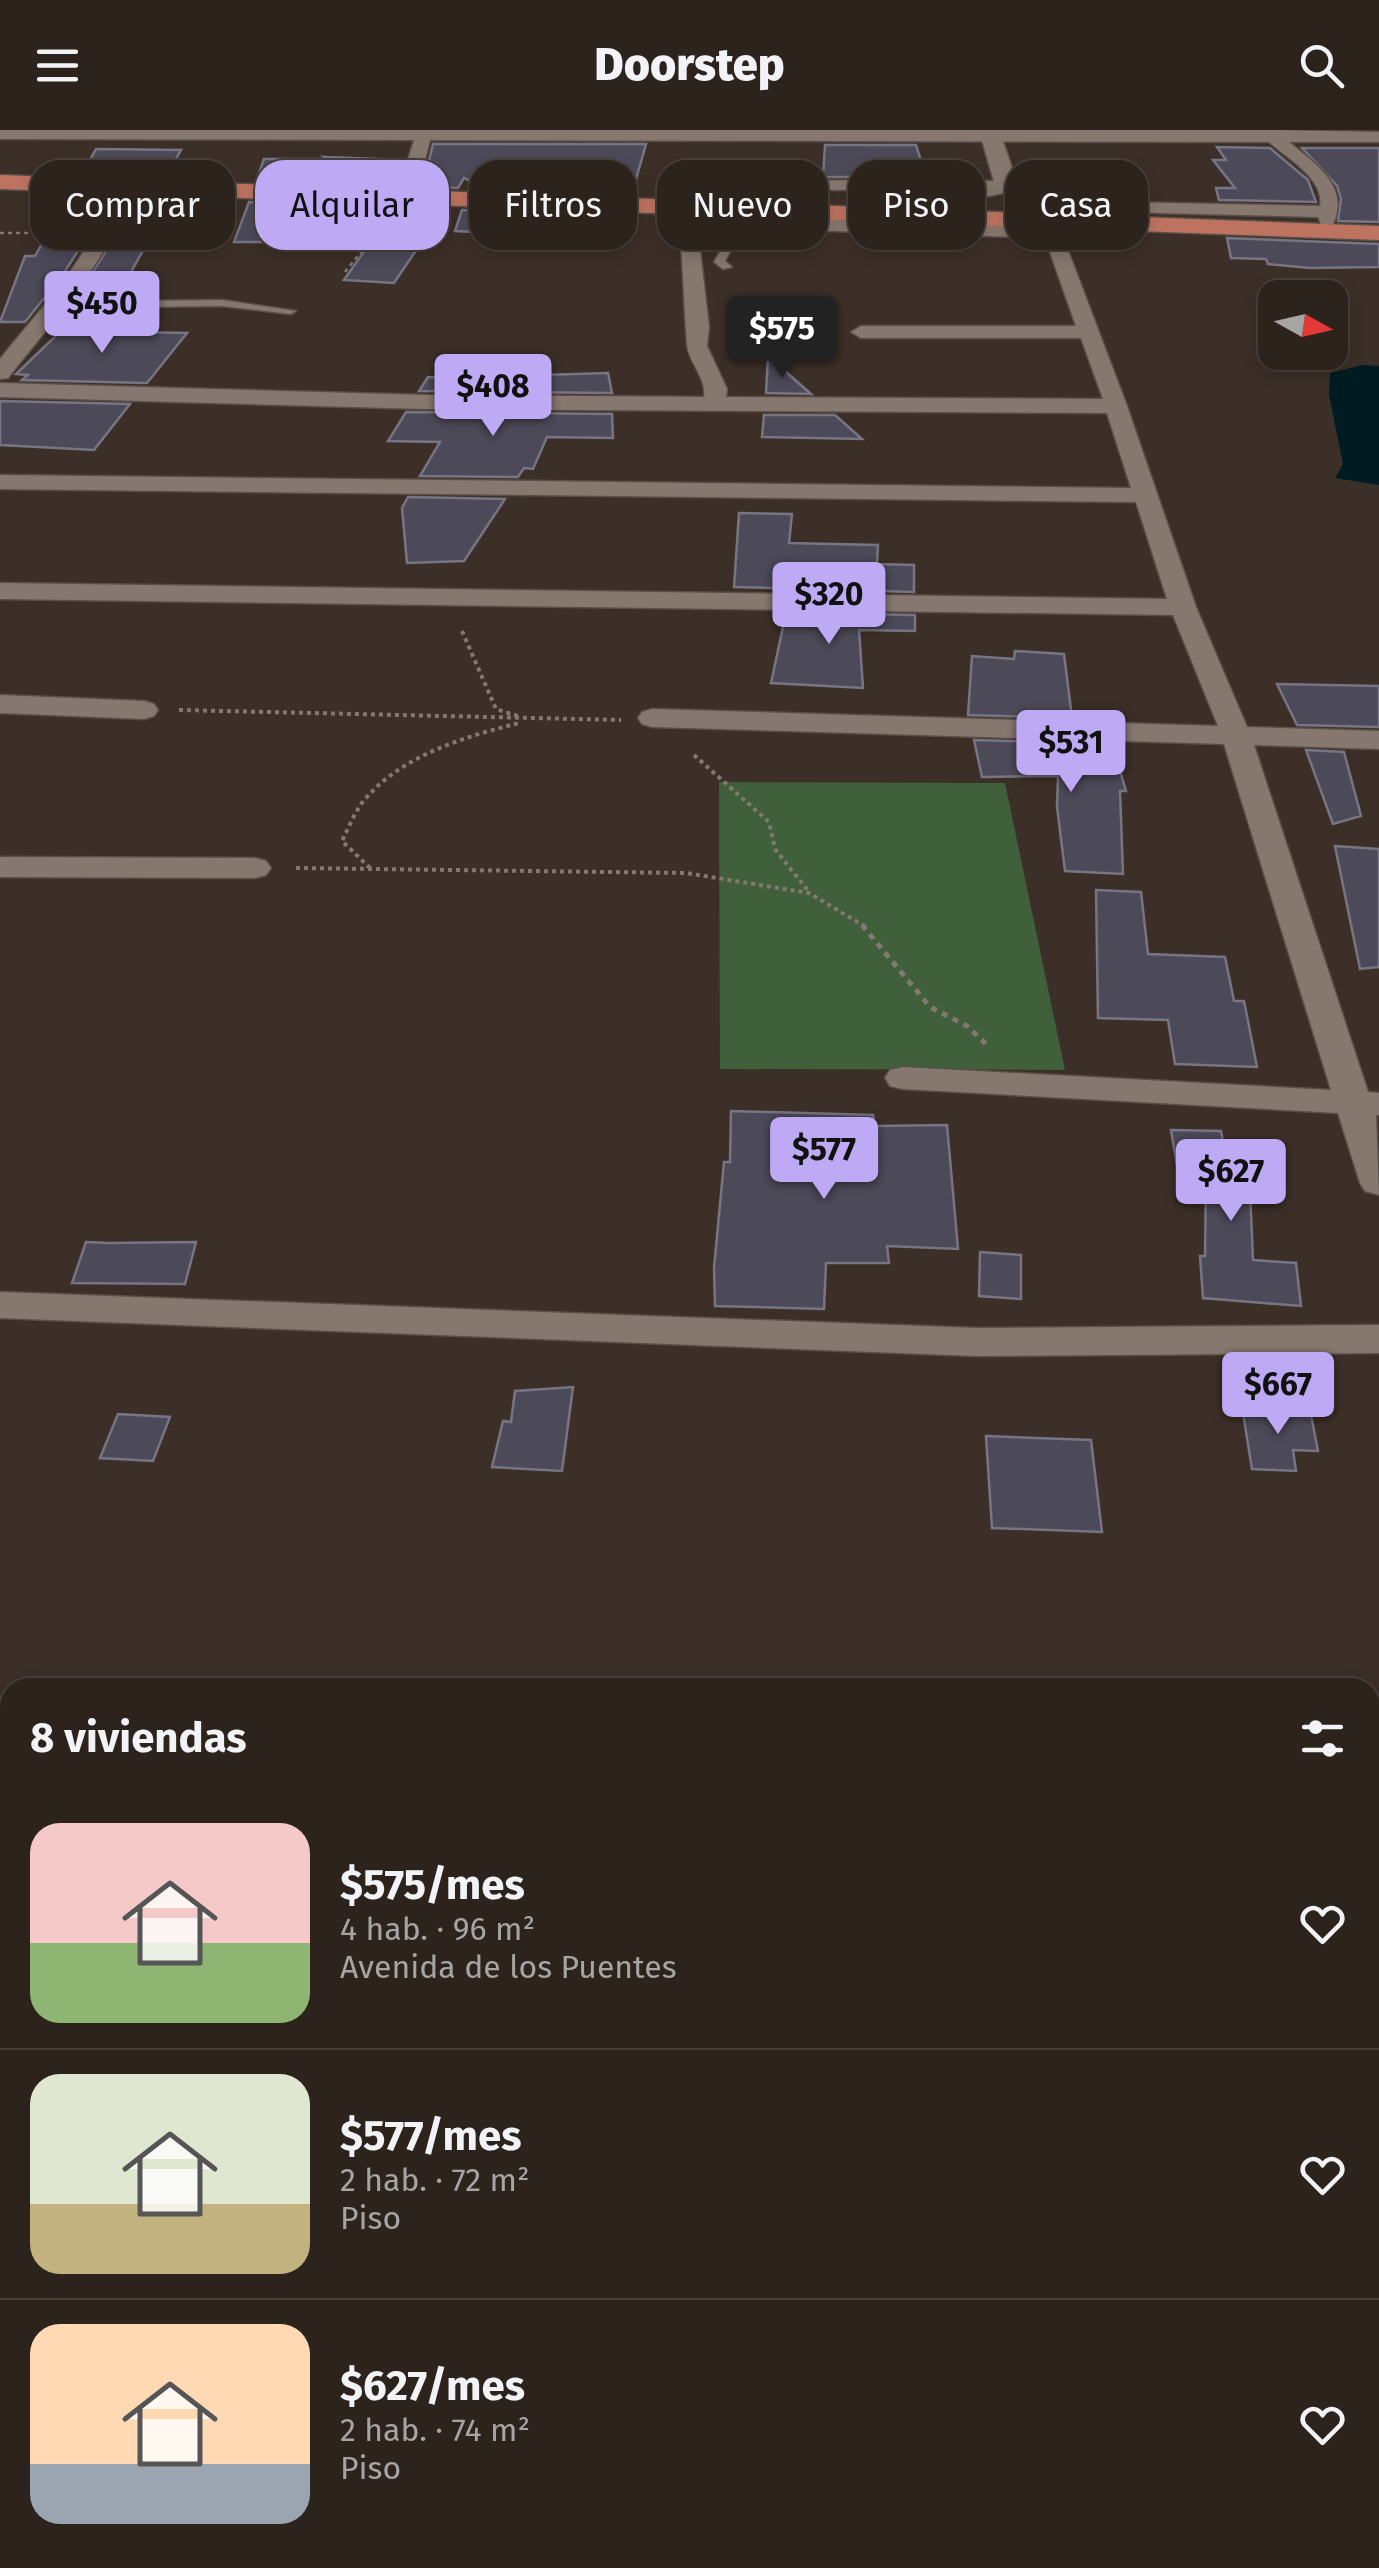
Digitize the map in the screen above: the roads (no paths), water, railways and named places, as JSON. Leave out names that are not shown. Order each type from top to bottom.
[{"type":"main road","points":[[0,172],[657,161]]},
{"type":"main road","points":[[0,182],[30,183]]},
{"type":"main road","points":[[449,188],[848,207]]},
{"type":"main road","points":[[1148,214],[1329,216],[1379,222]]},
{"type":"main road","points":[[1148,216],[1379,233]]},
{"type":"street","points":[[990,132],[1005,180]]},
{"type":"street","points":[[696,160],[990,132],[1379,137]]},
{"type":"street","points":[[0,134],[160,137],[426,133],[677,160]]},
{"type":"street","points":[[416,160],[426,133]]},
{"type":"street","points":[[1266,133],[1320,177],[1332,196],[1329,216]]},
{"type":"street","points":[[828,172],[1005,186]]},
{"type":"street","points":[[0,373],[90,250]]},
{"type":"street","points":[[691,250],[700,326],[697,346],[716,389],[714,404]]},
{"type":"street","points":[[1058,250],[1116,406],[1182,607],[1208,660],[1368,1103],[1379,1183]]},
{"type":"street","points":[[861,332],[1088,332]]},
{"type":"street","points":[[938,348],[1035,333]]},
{"type":"street","points":[[0,390],[426,402],[1116,406]]},
{"type":"street","points":[[0,482],[1146,495]]},
{"type":"street","points":[[0,591],[461,594],[904,606],[1182,607]]},
{"type":"street","points":[[0,704],[144,710]]},
{"type":"street","points":[[652,718],[1379,740]]},
{"type":"street","points":[[0,866],[255,868]]},
{"type":"street","points":[[903,1078],[1368,1103]]},
{"type":"street","points":[[0,1305],[976,1342],[1379,1339]]},
{"type":"lane","points":[[726,250],[719,262],[727,267]]},
{"type":"lane","points":[[51,305],[172,301],[252,304],[291,311]]},
{"type":"water","points":[[1379,366],[1379,485],[1335,478],[1343,464],[1329,395],[1330,373]]}]
